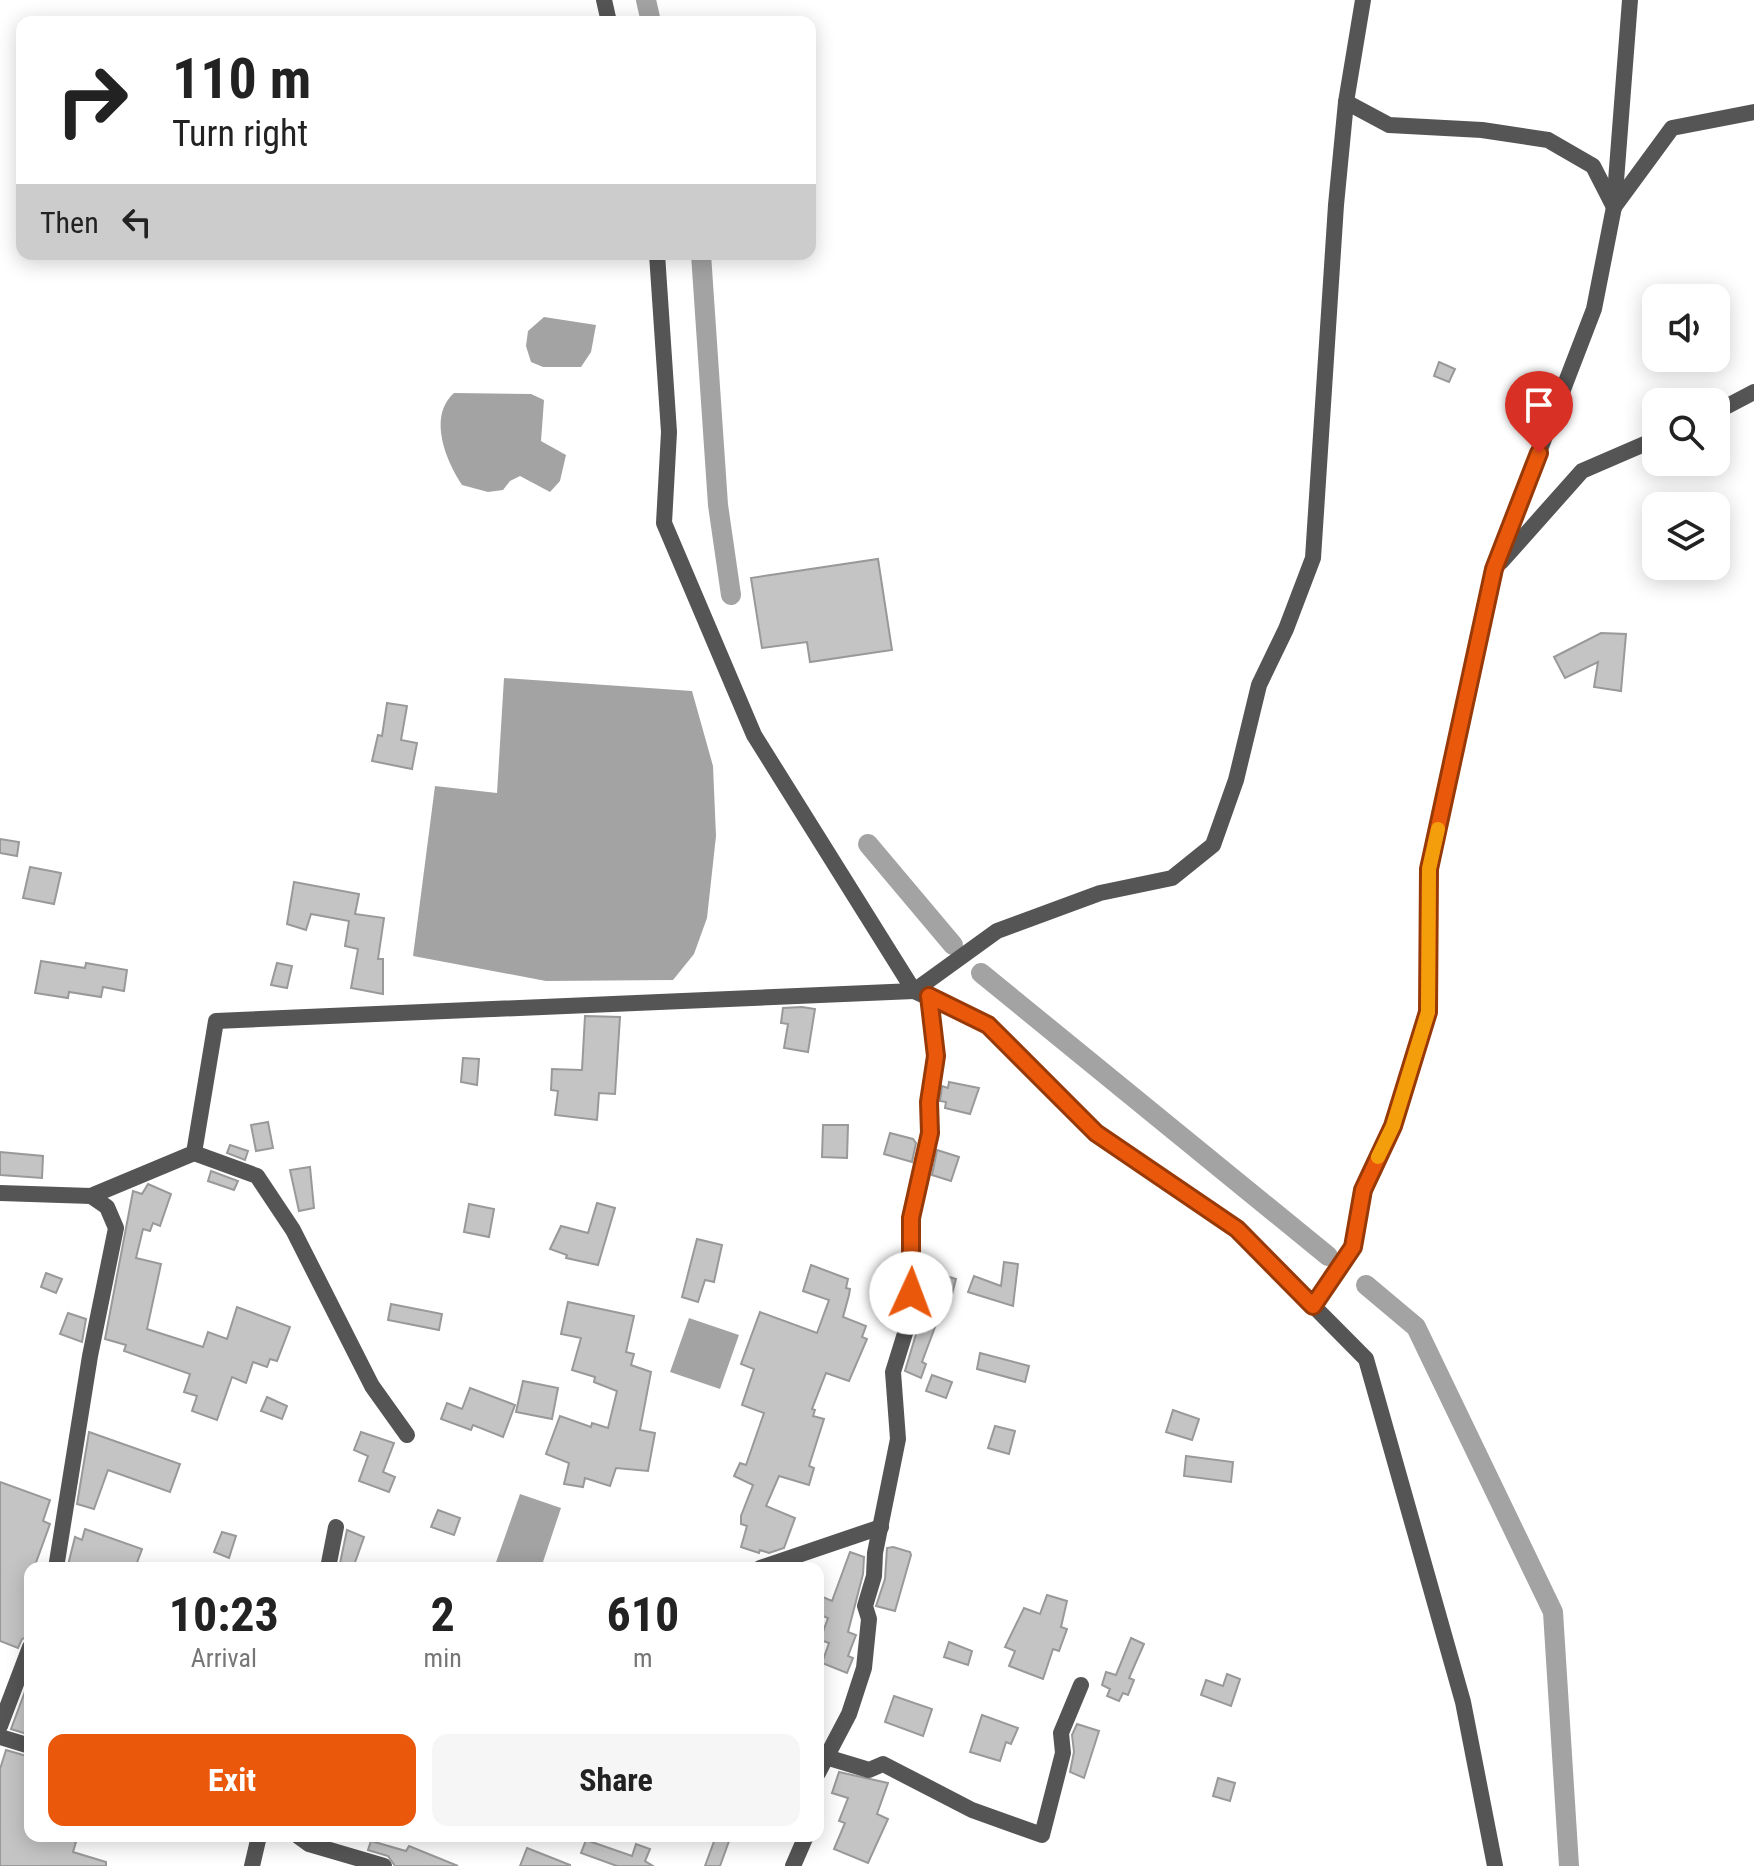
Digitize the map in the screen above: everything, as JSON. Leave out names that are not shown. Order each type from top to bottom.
[{"type":"street","points":[[921,994],[997,931],[1100,893],[1172,878],[1213,845],[1236,780],[1259,685],[1286,629],[1313,558],[1346,102],[1363,0]]},
{"type":"street","points":[[1313,1306],[1353,1247],[1363,1190],[1393,1126],[1428,1012],[1429,869],[1494,569],[1594,309],[1614,207],[1630,0]]},
{"type":"street","points":[[1346,102],[1389,125],[1482,130],[1548,140],[1593,166],[1614,207]]},
{"type":"street","points":[[1614,207],[1672,128],[1754,112]]},
{"type":"street","points":[[657,260],[669,432],[664,523],[754,735],[921,994],[936,1056],[929,1102],[930,1133],[911,1218],[911,1314],[893,1372],[898,1439],[874,1576],[865,1606],[869,1619],[864,1668],[849,1714],[824,1760]]},
{"type":"street","points":[[1730,405],[1754,392]]},
{"type":"street","points":[[1494,569],[1582,471],[1642,445]]},
{"type":"street","points":[[194,1153],[216,1021],[921,994],[988,1025],[1096,1133],[1237,1229],[1366,1359],[1463,1702],[1495,1866]]},
{"type":"street","points":[[0,1193],[91,1196],[194,1153],[257,1176],[293,1230],[372,1386],[407,1435]]},
{"type":"street","points":[[57,1562],[90,1356],[116,1228],[107,1207],[91,1196]]},
{"type":"street","points":[[329,1562],[336,1527]]},
{"type":"street","points":[[778,1562],[881,1527]]},
{"type":"street","points":[[0,1726],[24,1663]]},
{"type":"street","points":[[824,1766],[869,1770],[883,1764],[972,1810],[1042,1835],[1063,1753],[1061,1733],[1081,1685]]},
{"type":"street","points":[[0,1737],[24,1744]]},
{"type":"street","points":[[252,1866],[258,1842]]},
{"type":"street","points":[[306,1842],[384,1866]]},
{"type":"street","points":[[793,1866],[803,1842]]},
{"type":"shaded area","points":[[544,317],[596,325],[591,352],[581,367],[543,367],[531,362],[526,346],[528,331]]},
{"type":"shaded area","points":[[454,393],[531,394],[544,400],[541,441],[566,455],[560,481],[550,492],[520,476],[510,481],[503,490],[488,492],[462,485],[450,463],[442,438],[442,413]]},
{"type":"shaded area","points":[[504,678],[692,691],[713,766],[716,836],[707,918],[694,954],[673,980],[546,981],[413,956],[435,786],[497,793]]},
{"type":"shaded area","points":[[689,1318],[739,1335],[720,1389],[670,1372]]},
{"type":"shaded area","points":[[520,1494],[561,1508],[543,1562],[496,1562]]},
{"type":"building","points":[[1439,362],[1455,369],[1449,382],[1434,376]]},
{"type":"building","points":[[878,559],[892,650],[810,662],[807,642],[762,648],[751,578]]},
{"type":"building","points":[[1601,633],[1626,634],[1621,691],[1594,687],[1598,662],[1565,678],[1554,657]]},
{"type":"building","points":[[387,703],[407,706],[401,740],[417,743],[412,769],[372,761],[378,735],[382,736]]},
{"type":"building","points":[[0,839],[19,842],[17,856],[0,853]]},
{"type":"building","points":[[30,867],[61,873],[54,904],[23,898]]},
{"type":"building","points":[[294,882],[359,894],[355,914],[384,918],[378,959],[383,959],[383,994],[351,988],[358,949],[345,946],[349,921],[311,914],[306,930],[287,924]]},
{"type":"building","points":[[41,961],[85,968],[86,963],[127,970],[124,991],[103,987],[101,997],[69,992],[68,998],[35,993]]},
{"type":"building","points":[[277,963],[292,966],[287,988],[271,985]]},
{"type":"building","points":[[783,1008],[815,1009],[808,1052],[784,1048],[788,1024],[781,1023]]},
{"type":"building","points":[[585,1016],[620,1017],[615,1094],[599,1093],[597,1120],[555,1115],[558,1091],[551,1090],[552,1069],[582,1070]]},
{"type":"building","points":[[463,1058],[479,1059],[477,1085],[461,1082]]},
{"type":"building","points":[[949,1082],[979,1088],[970,1114],[945,1108],[946,1102],[940,1101],[942,1086],[948,1088]]},
{"type":"building","points":[[268,1122],[273,1148],[256,1151],[251,1125]]},
{"type":"building","points":[[823,1125],[848,1125],[847,1158],[822,1157]]},
{"type":"building","points":[[890,1133],[913,1139],[916,1143],[912,1162],[884,1154]]},
{"type":"building","points":[[230,1145],[248,1151],[245,1160],[227,1153]]},
{"type":"building","points":[[937,1150],[959,1157],[951,1181],[932,1175]]},
{"type":"building","points":[[0,1152],[43,1156],[42,1178],[0,1175]]},
{"type":"building","points":[[310,1167],[314,1208],[299,1211],[290,1170]]},
{"type":"building","points":[[211,1171],[238,1181],[234,1190],[208,1181]]},
{"type":"building","points":[[148,1184],[171,1194],[160,1226],[153,1223],[150,1231],[143,1229],[136,1258],[161,1264],[147,1329],[203,1347],[208,1332],[227,1339],[237,1307],[290,1327],[277,1361],[270,1359],[267,1367],[253,1362],[246,1383],[232,1377],[217,1420],[192,1411],[197,1396],[184,1392],[190,1374],[124,1351],[126,1345],[105,1339],[133,1191],[142,1194]]},
{"type":"building","points":[[597,1203],[615,1208],[598,1265],[566,1258],[567,1255],[550,1249],[561,1226],[588,1233]]},
{"type":"building","points":[[469,1204],[494,1209],[489,1237],[464,1232]]},
{"type":"building","points":[[697,1239],[722,1245],[714,1282],[705,1280],[698,1302],[682,1297]]},
{"type":"building","points":[[1004,1262],[1018,1264],[1013,1306],[968,1292],[974,1276],[1001,1286]]},
{"type":"building","points":[[811,1265],[848,1279],[846,1288],[850,1289],[843,1317],[866,1326],[862,1337],[867,1339],[849,1381],[826,1373],[812,1409],[815,1410],[813,1416],[824,1419],[809,1466],[814,1468],[809,1485],[779,1476],[766,1506],[795,1518],[784,1548],[769,1553],[760,1550],[759,1553],[741,1547],[747,1526],[741,1524],[741,1516],[753,1485],[734,1476],[740,1463],[746,1465],[764,1413],[742,1405],[754,1369],[741,1364],[760,1312],[817,1333],[829,1300],[803,1291]]},
{"type":"building","points":[[46,1273],[62,1279],[56,1293],[41,1287]]},
{"type":"building","points":[[942,1275],[956,1279],[952,1294],[938,1290]]},
{"type":"building","points":[[568,1302],[634,1316],[626,1352],[634,1354],[631,1365],[651,1372],[640,1430],[655,1433],[648,1471],[616,1468],[610,1486],[585,1478],[583,1487],[564,1484],[569,1463],[546,1454],[560,1416],[591,1427],[592,1423],[608,1428],[617,1391],[594,1382],[595,1377],[572,1370],[581,1338],[561,1334]]},
{"type":"building","points":[[391,1304],[442,1314],[439,1330],[388,1320]]},
{"type":"building","points":[[68,1313],[86,1319],[82,1342],[60,1334]]},
{"type":"building","points":[[922,1314],[938,1319],[922,1362],[926,1364],[921,1378],[905,1371]]},
{"type":"building","points":[[980,1353],[1029,1366],[1025,1382],[977,1369]]},
{"type":"building","points":[[932,1375],[952,1382],[946,1398],[926,1391]]},
{"type":"building","points":[[523,1381],[558,1388],[552,1419],[516,1412]]},
{"type":"building","points":[[470,1388],[515,1405],[503,1437],[473,1425],[471,1430],[441,1419],[447,1403],[462,1409]]},
{"type":"building","points":[[267,1397],[287,1406],[282,1419],[261,1411]]},
{"type":"building","points":[[1173,1410],[1199,1419],[1192,1440],[1166,1432]]},
{"type":"building","points":[[995,1426],[1015,1431],[1009,1454],[988,1448]]},
{"type":"building","points":[[89,1432],[180,1464],[170,1492],[108,1470],[94,1509],[77,1504]]},
{"type":"building","points":[[361,1432],[394,1443],[383,1472],[395,1477],[389,1492],[359,1481],[368,1456],[354,1450]]},
{"type":"building","points":[[1186,1456],[1233,1462],[1231,1482],[1184,1476]]},
{"type":"building","points":[[0,1482],[50,1500],[43,1521],[50,1524],[36,1562],[24,1562],[24,1638],[18,1648],[0,1641]]},
{"type":"building","points":[[438,1510],[460,1518],[454,1535],[431,1527]]},
{"type":"building","points":[[85,1529],[142,1549],[137,1562],[69,1562],[75,1537],[82,1540]]},
{"type":"building","points":[[347,1530],[364,1537],[355,1562],[340,1562]]},
{"type":"building","points":[[222,1532],[236,1536],[229,1558],[214,1552]]},
{"type":"building","points":[[893,1547],[911,1555],[895,1611],[876,1606],[885,1579],[887,1548]]},
{"type":"building","points":[[850,1552],[864,1557],[863,1574],[848,1632],[856,1635],[848,1656],[853,1658],[847,1673],[824,1664],[829,1643],[824,1641],[828,1618],[824,1616],[824,1598],[832,1601]]},
{"type":"building","points":[[1047,1595],[1067,1601],[1061,1627],[1067,1629],[1059,1651],[1053,1649],[1043,1679],[1009,1666],[1015,1651],[1005,1647],[1024,1608],[1040,1614]]},
{"type":"building","points":[[1131,1638],[1144,1644],[1129,1678],[1134,1680],[1128,1695],[1123,1693],[1119,1701],[1107,1696],[1110,1689],[1102,1685],[1106,1672],[1116,1675]]},
{"type":"building","points":[[949,1642],[972,1651],[968,1665],[944,1657]]},
{"type":"building","points":[[1227,1674],[1240,1679],[1231,1706],[1201,1695],[1206,1680],[1223,1686]]},
{"type":"building","points":[[24,1694],[24,1733],[11,1729]]},
{"type":"building","points":[[894,1696],[932,1709],[923,1736],[885,1722]]},
{"type":"building","points":[[982,1715],[1018,1728],[1011,1744],[1006,1742],[1000,1761],[970,1752]]},
{"type":"building","points":[[1077,1724],[1099,1731],[1084,1778],[1070,1772],[1074,1752],[1072,1735]]},
{"type":"building","points":[[6,1750],[24,1755],[24,1842],[76,1842],[73,1852],[106,1862],[106,1866],[0,1866],[0,1769]]},
{"type":"building","points":[[839,1772],[888,1783],[877,1814],[888,1819],[868,1863],[834,1849],[845,1823],[839,1821],[848,1798],[832,1793]]},
{"type":"building","points":[[1218,1778],[1235,1783],[1230,1801],[1213,1796]]},
{"type":"building","points":[[371,1842],[406,1851],[409,1846],[458,1866],[395,1866],[388,1856],[368,1850]]},
{"type":"building","points":[[585,1842],[592,1842],[632,1856],[636,1844],[650,1849],[645,1861],[653,1866],[617,1866],[581,1853]]},
{"type":"building","points":[[714,1842],[729,1842],[720,1866],[705,1866]]},
{"type":"building","points":[[527,1848],[570,1865],[570,1866],[520,1866]]},
{"type":"waterway","points":[[646,0],[650,16]]},
{"type":"waterway","points":[[701,260],[718,505],[731,595]]},
{"type":"waterway","points":[[868,844],[953,945]]},
{"type":"waterway","points":[[981,973],[1328,1256]]},
{"type":"waterway","points":[[1366,1285],[1416,1327],[1553,1612],[1569,1866]]},
{"type":"slow traffic","points":[[1378,1157],[1393,1126],[1428,1012],[1429,869],[1438,829]]},
{"type":"route","points":[[911,1293],[911,1218],[930,1133],[929,1102],[936,1056],[929,996],[988,1025],[1096,1133],[1237,1229],[1313,1306],[1353,1247],[1363,1190],[1393,1126],[1428,1012],[1429,869],[1494,569],[1539,453]]}]
